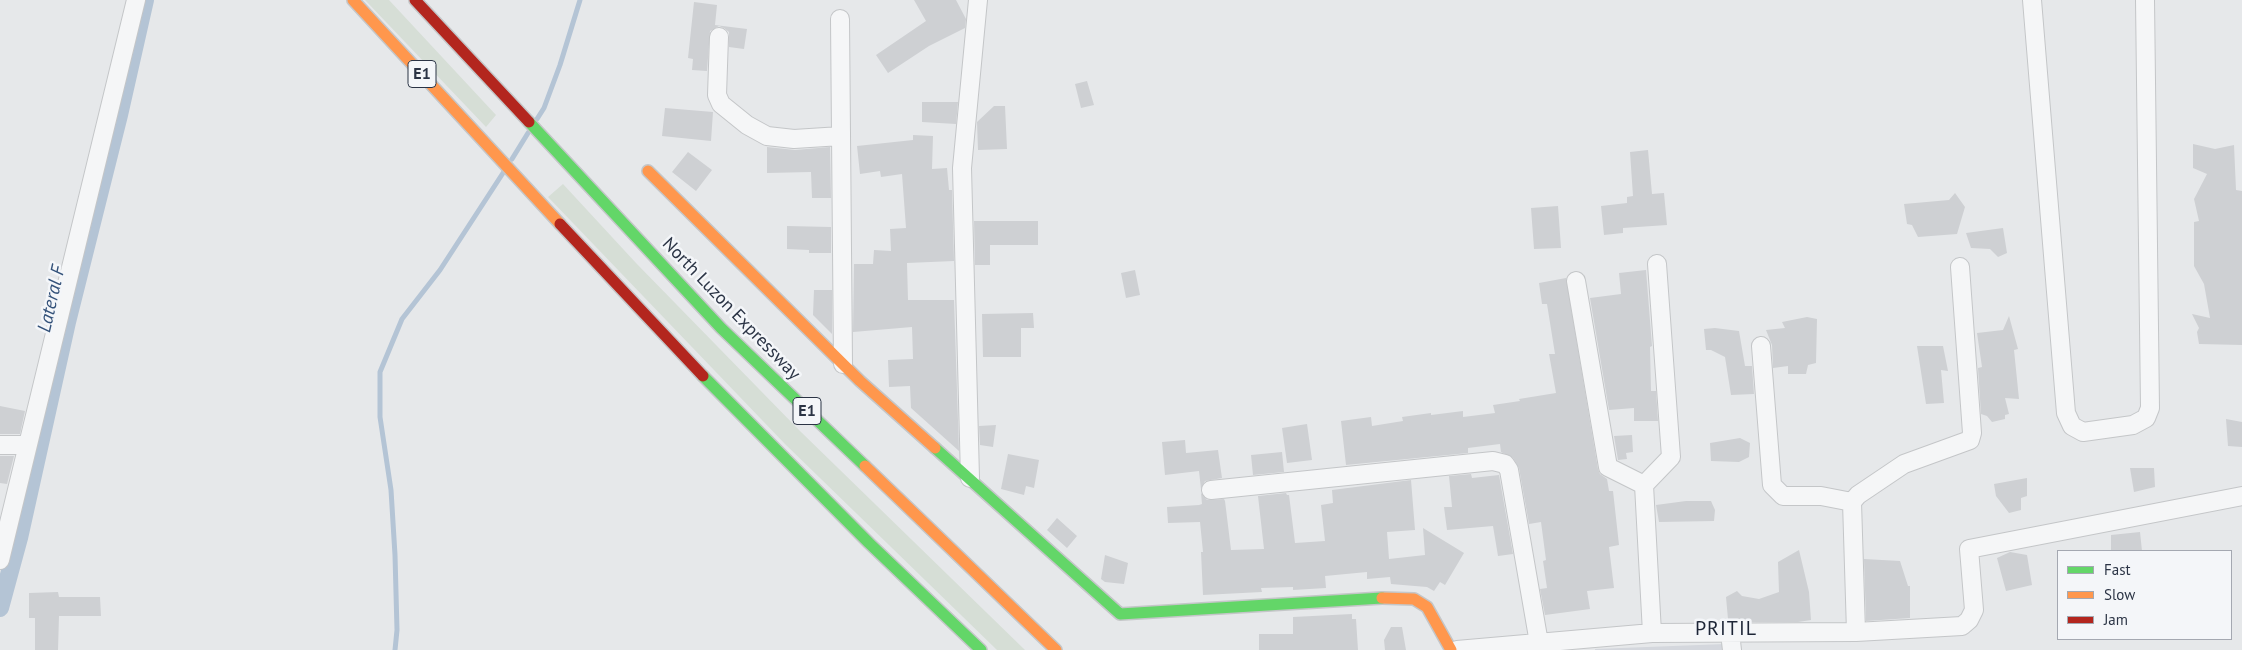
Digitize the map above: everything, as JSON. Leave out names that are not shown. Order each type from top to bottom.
[{"type":"main road","name":"E1","points":[[353,0],[694,367],[869,543],[981,650]]},
{"type":"main road","name":"North Luzon Expressway","points":[[416,0],[721,328],[1056,650]]},
{"type":"main road","points":[[449,19],[471,46],[504,96]]},
{"type":"main road","points":[[648,171],[843,364],[1120,614],[1398,597],[1414,599],[1427,607],[1451,650]]},
{"type":"street","points":[[0,560],[136,0]]},
{"type":"street","points":[[970,478],[962,168],[978,0]]},
{"type":"street","points":[[2032,0],[2066,413],[2072,426],[2083,432],[2133,425],[2146,418],[2150,408],[2145,0]]},
{"type":"street","points":[[840,19],[843,364]]},
{"type":"street","points":[[719,37],[717,95],[721,104],[747,125],[767,136],[794,139],[840,136]]},
{"type":"street","points":[[1652,633],[1644,484],[1671,457],[1657,264]]},
{"type":"street","points":[[1856,632],[1852,502],[1858,495],[1904,464],[1970,440],[1972,434],[1960,267]]},
{"type":"street","points":[[1576,281],[1608,467],[1644,484]]},
{"type":"street","points":[[1762,346],[1772,485],[1783,496],[1821,496],[1852,502]]},
{"type":"street","points":[[0,445],[28,445]]},
{"type":"street","points":[[1211,490],[1493,461],[1505,464],[1510,470],[1539,643]]},
{"type":"street","points":[[1457,650],[1652,633],[1731,642],[1962,626],[1969,620],[1974,610],[1969,549],[2242,496]]},
{"type":"shaded area","points":[[365,0],[389,0],[496,115],[486,127]]},
{"type":"shaded area","points":[[563,184],[636,263],[800,431],[1025,650],[997,650],[785,444],[548,197]]},
{"type":"shaded area","points":[[1725,644],[1725,650],[1595,650],[1595,649]]},
{"type":"building","points":[[914,0],[956,0],[966,19],[965,28],[929,46],[888,73],[876,55],[926,21]]},
{"type":"building","points":[[694,2],[717,5],[715,25],[747,29],[744,49],[729,47],[729,32],[724,28],[719,26],[710,31],[707,71],[692,70],[693,59],[688,58]]},
{"type":"building","points":[[1087,81],[1094,105],[1081,108],[1075,84]]},
{"type":"building","points":[[922,102],[958,102],[956,124],[922,122]]},
{"type":"building","points":[[994,106],[1005,106],[1007,149],[978,150],[977,122]]},
{"type":"building","points":[[665,108],[713,112],[711,141],[662,136]]},
{"type":"building","points":[[913,135],[933,136],[932,169],[947,168],[949,190],[952,190],[954,261],[907,263],[908,300],[954,300],[959,451],[911,408],[910,386],[889,387],[888,360],[913,359],[912,327],[853,332],[854,264],[873,264],[874,250],[891,251],[890,229],[906,228],[902,174],[881,177],[880,171],[860,174],[857,146],[913,140]]},
{"type":"building","points":[[2193,144],[2215,149],[2234,145],[2236,190],[2242,191],[2242,345],[2199,344],[2197,332],[2199,328],[2192,314],[2210,318],[2204,284],[2194,266],[2194,222],[2199,221],[2194,199],[2207,174],[2193,168]]},
{"type":"building","points":[[767,147],[795,150],[830,147],[831,198],[812,198],[811,172],[767,173]]},
{"type":"building","points":[[1648,150],[1652,194],[1664,193],[1667,225],[1623,228],[1623,233],[1604,235],[1601,206],[1627,203],[1627,197],[1633,196],[1630,152]]},
{"type":"building","points":[[688,152],[712,170],[696,191],[672,172]]},
{"type":"building","points":[[1955,193],[1965,207],[1957,234],[1918,237],[1912,225],[1907,224],[1904,204],[1949,200]]},
{"type":"building","points":[[1558,206],[1561,248],[1534,249],[1531,208]]},
{"type":"building","points":[[974,221],[1038,221],[1038,245],[990,245],[990,265],[975,265]]},
{"type":"building","points":[[787,226],[831,227],[831,253],[809,253],[809,250],[787,249]]},
{"type":"building","points":[[2003,228],[2007,253],[1998,257],[1990,249],[1971,248],[1966,233]]},
{"type":"building","points":[[1135,270],[1140,295],[1126,298],[1121,273]]},
{"type":"building","points":[[1646,270],[1652,346],[1650,347],[1651,391],[1656,391],[1658,421],[1634,421],[1634,408],[1609,410],[1590,298],[1621,294],[1619,273]]},
{"type":"building","points":[[1566,278],[1598,469],[1600,474],[1607,479],[1609,491],[1613,491],[1619,545],[1609,547],[1614,588],[1587,591],[1590,609],[1545,615],[1540,589],[1547,588],[1543,561],[1546,560],[1541,522],[1529,524],[1519,468],[1513,458],[1501,452],[1500,444],[1468,448],[1468,453],[1346,465],[1341,421],[1371,417],[1372,426],[1403,421],[1402,417],[1431,413],[1431,415],[1463,411],[1463,417],[1495,413],[1493,405],[1556,393],[1549,354],[1555,354],[1547,304],[1542,304],[1539,283]]},
{"type":"building","points":[[814,290],[832,290],[832,334],[813,315]]},
{"type":"building","points":[[1033,313],[1034,328],[1021,328],[1021,357],[983,357],[982,314]]},
{"type":"building","points":[[2009,316],[2018,349],[2014,350],[2019,399],[2005,398],[2009,414],[2005,415],[2005,419],[1992,422],[1987,416],[1981,414],[1978,368],[1982,367],[1977,333],[2003,330]]},
{"type":"building","points":[[1807,317],[1817,319],[1816,363],[1808,365],[1806,374],[1788,374],[1788,366],[1773,368],[1772,345],[1766,330],[1785,328],[1782,322]]},
{"type":"building","points":[[1715,328],[1739,331],[1745,366],[1752,366],[1754,394],[1731,395],[1725,357],[1711,350],[1706,350],[1704,329]]},
{"type":"building","points":[[1917,346],[1943,346],[1948,371],[1941,370],[1944,403],[1926,404]]},
{"type":"building","points":[[0,406],[25,411],[20,434],[0,434]]},
{"type":"building","points":[[2226,419],[2242,422],[2242,447],[2228,446]]},
{"type":"building","points":[[1307,424],[1312,460],[1287,463],[1282,428]]},
{"type":"building","points":[[996,425],[993,447],[980,445],[979,426]]},
{"type":"building","points":[[1632,435],[1633,452],[1626,453],[1627,459],[1618,460],[1614,436]]},
{"type":"building","points":[[1740,438],[1750,443],[1749,457],[1739,462],[1711,461],[1710,443]]},
{"type":"building","points":[[1185,440],[1186,453],[1218,450],[1222,478],[1205,481],[1201,489],[1199,471],[1165,475],[1162,442]]},
{"type":"building","points":[[1282,452],[1284,472],[1253,475],[1251,455]]},
{"type":"building","points":[[1008,454],[1039,460],[1034,488],[1026,486],[1024,495],[1001,489]]},
{"type":"building","points":[[0,456],[14,456],[7,484],[0,483]]},
{"type":"building","points":[[2130,468],[2154,468],[2155,487],[2134,492]]},
{"type":"building","points":[[1471,474],[1472,478],[1499,475],[1513,554],[1498,556],[1493,526],[1447,530],[1444,507],[1452,507],[1449,476]]},
{"type":"building","points":[[2027,478],[2027,496],[2021,498],[2021,510],[2009,513],[1996,496],[1994,484]]},
{"type":"building","points":[[1411,480],[1415,530],[1387,532],[1389,559],[1425,555],[1423,528],[1464,553],[1445,585],[1440,582],[1434,591],[1427,587],[1391,584],[1390,577],[1367,579],[1367,572],[1325,576],[1326,588],[1293,590],[1293,587],[1261,588],[1262,592],[1203,595],[1201,552],[1203,552],[1200,522],[1168,523],[1167,507],[1202,504],[1201,493],[1207,500],[1224,499],[1231,550],[1264,549],[1258,496],[1286,493],[1289,495],[1295,543],[1325,541],[1321,505],[1333,503],[1332,490]]},
{"type":"building","points":[[1686,501],[1711,501],[1715,510],[1714,521],[1659,522],[1656,505]]},
{"type":"building","points":[[1057,518],[1077,536],[1067,548],[1047,530]]},
{"type":"building","points":[[2140,532],[2142,550],[2111,550],[2111,535]]},
{"type":"building","points":[[1799,550],[1809,592],[1811,620],[1798,622],[1744,622],[1744,619],[1728,619],[1726,597],[1737,591],[1742,596],[1759,599],[1779,592],[1778,562]]},
{"type":"building","points":[[2010,552],[2027,555],[2032,585],[2006,591],[1997,558]]},
{"type":"building","points":[[1105,555],[1128,563],[1124,584],[1105,582],[1101,579]]},
{"type":"building","points":[[1864,559],[1900,561],[1908,586],[1910,586],[1910,618],[1866,621]]},
{"type":"building","points":[[58,592],[59,597],[100,597],[101,616],[59,616],[58,650],[35,650],[35,618],[29,618],[29,593]]},
{"type":"building","points":[[1352,614],[1352,619],[1356,619],[1358,650],[1259,650],[1259,634],[1293,634],[1293,617]]},
{"type":"building","points":[[1391,627],[1402,627],[1406,650],[1385,650],[1384,640]]},
{"type":"waterway","name":"Lateral F","points":[[0,608],[19,538],[67,322],[119,115],[145,0]]},
{"type":"waterway","points":[[537,119],[544,108],[560,65],[580,0]]},
{"type":"waterway","points":[[512,159],[528,133]]},
{"type":"waterway","points":[[395,650],[397,630],[395,555],[391,490],[380,417],[380,372],[402,319],[440,270],[503,173]]},
{"type":"traffic: fast","points":[[529,122],[721,328],[865,466]]},
{"type":"traffic: fast","points":[[703,376],[869,543],[981,650]]},
{"type":"traffic: fast","points":[[935,448],[1120,614],[1382,598]]},
{"type":"traffic: slow","points":[[353,0],[560,224]]},
{"type":"traffic: slow","points":[[648,171],[860,381],[935,448]]},
{"type":"traffic: slow","points":[[865,466],[1056,650]]},
{"type":"traffic: slow","points":[[1382,598],[1414,599],[1427,607],[1451,650]]},
{"type":"traffic: jam","points":[[415,0],[529,122]]},
{"type":"traffic: jam","points":[[560,224],[703,376]]},
{"type":"district","name":"PRITIL","points":[[1726,629]]}]
